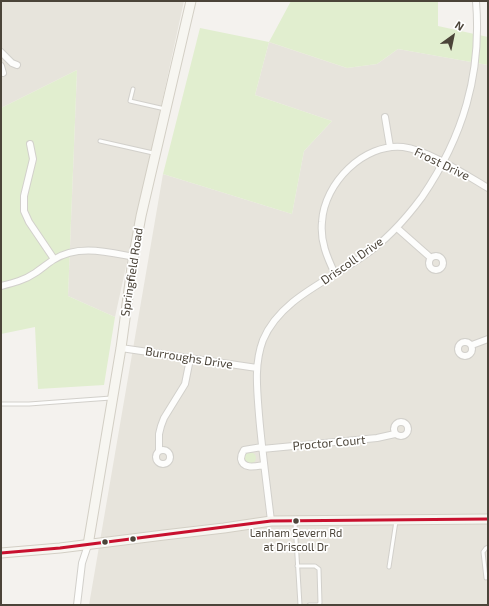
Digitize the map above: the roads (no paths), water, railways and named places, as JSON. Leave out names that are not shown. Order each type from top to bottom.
[{"type":"street","name":"Springfield Road","points":[[88,545],[121,348],[134,257],[165,109],[191,1]]},
{"type":"street","name":"Driscoll Drive","points":[[271,521],[262,448],[257,368],[258,354],[263,340],[279,314],[292,302],[364,256],[397,228],[416,205],[444,162],[462,122],[474,73],[477,43],[476,1]]},
{"type":"street","points":[[1,52],[12,63],[17,65]]},
{"type":"street","points":[[1,66],[4,73]]},
{"type":"street","points":[[384,117],[390,147]]},
{"type":"street","points":[[30,144],[33,159],[24,196],[24,211],[29,222],[54,259]]},
{"type":"street","name":"Frost Drive","points":[[335,274],[326,256],[322,236],[323,213],[330,194],[341,176],[355,163],[371,154],[390,147],[405,147],[414,149],[444,162],[488,188]]},
{"type":"street","points":[[397,228],[431,258]]},
{"type":"street","points":[[1,286],[15,283],[34,274],[54,259],[82,250],[99,250],[134,257]]},
{"type":"street","points":[[472,345],[488,339]]},
{"type":"street","name":"Burroughs Drive","points":[[121,348],[257,368]]},
{"type":"street","points":[[158,451],[161,426],[164,418],[185,384],[190,359]]},
{"type":"street","name":"Proctor Court","points":[[264,465],[246,466],[241,459],[242,452],[244,450],[262,448],[370,439],[395,434]]},
{"type":"street","points":[[1,554],[88,545],[271,521],[488,519]]},
{"type":"street","points":[[77,605],[82,563],[88,545]]},
{"type":"lane","points":[[133,89],[130,101],[165,109]]},
{"type":"lane","points":[[100,141],[155,154]]},
{"type":"lane","points":[[1,404],[29,404],[112,398]]},
{"type":"lane","points":[[389,568],[396,520]]},
{"type":"lane","points":[[294,521],[300,605]]},
{"type":"lane","points":[[486,578],[483,552],[486,548],[488,548]]},
{"type":"lane","points":[[298,566],[315,566],[319,569],[320,603],[309,605]]},
{"type":"place","name":"Lanham Severn Rd at Driscoll Dr","points":[[296,521]]}]
